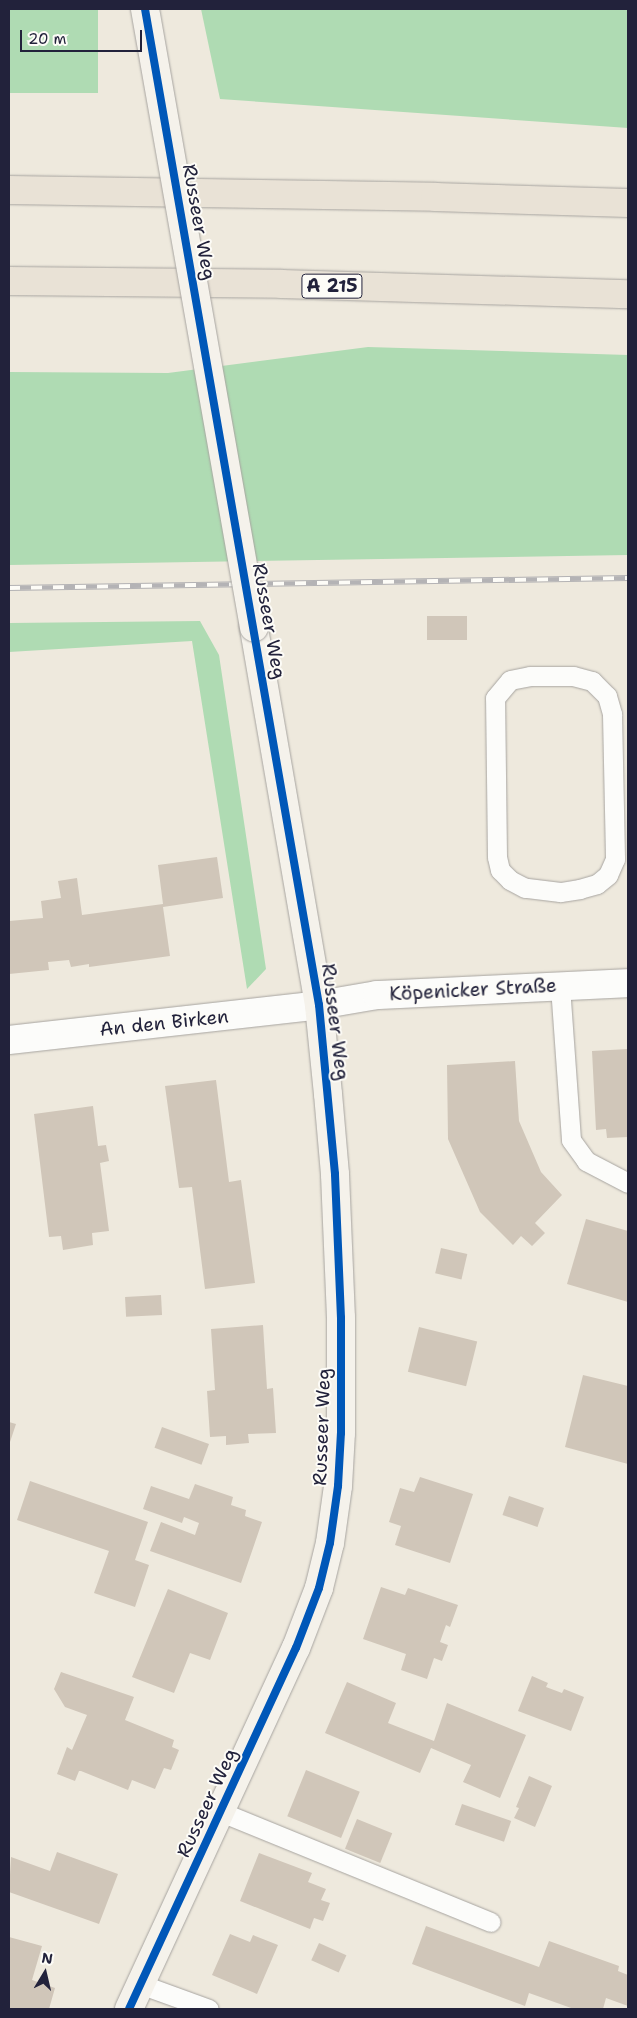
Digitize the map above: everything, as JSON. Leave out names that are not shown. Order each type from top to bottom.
[{"type":"highway","points":[[9,190],[435,197],[628,203]]},
{"type":"highway","name":"A 215","points":[[9,281],[281,284],[628,294]]},
{"type":"street","name":"Russeer Weg","points":[[129,2009],[296,1648],[319,1588],[330,1543],[338,1486],[341,1318],[335,1174],[319,1005],[145,9]]},
{"type":"street","name":"Köpenicker Straße","points":[[319,1005],[377,995],[628,983]]},
{"type":"street","name":"An den Birken","points":[[9,1040],[319,1005]]},
{"type":"lane","points":[[530,676],[573,676],[592,681],[607,696],[612,714],[620,731],[615,859],[608,875],[597,884],[560,892],[524,888],[510,880],[500,870],[496,857],[493,711],[495,698],[502,688],[510,680],[530,676]]},
{"type":"lane","points":[[560,986],[571,1140],[586,1161],[628,1183]]},
{"type":"lane","points":[[221,1812],[490,1922]]},
{"type":"lane","points":[[140,1984],[208,2009]]},
{"type":"green space","points":[[9,9],[98,9],[98,93],[9,93]]},
{"type":"green space","points":[[201,9],[628,9],[628,128],[220,99]]},
{"type":"green space","points":[[368,347],[628,355],[628,555],[9,565],[9,372],[168,373]]},
{"type":"green space","points":[[200,621],[219,655],[266,969],[247,989],[192,641],[9,652],[9,623]]},
{"type":"building","points":[[427,616],[467,616],[467,640],[427,640]]},
{"type":"building","points":[[217,857],[223,898],[163,907],[170,956],[89,967],[89,964],[71,967],[69,960],[48,962],[49,970],[9,974],[9,921],[43,918],[41,901],[61,898],[58,881],[77,878],[82,915],[163,904],[158,865]]},
{"type":"building","points":[[628,1049],[628,1137],[607,1138],[606,1129],[596,1130],[592,1051]]},
{"type":"building","points":[[515,1061],[519,1121],[541,1172],[562,1195],[535,1223],[545,1233],[532,1246],[521,1236],[513,1245],[480,1212],[448,1139],[447,1065]]},
{"type":"building","points":[[216,1080],[229,1182],[241,1180],[255,1283],[205,1289],[192,1187],[179,1188],[165,1086]]},
{"type":"building","points":[[93,1106],[98,1146],[106,1145],[109,1161],[100,1163],[109,1231],[92,1233],[93,1245],[63,1250],[61,1236],[49,1237],[34,1114]]},
{"type":"building","points":[[586,1219],[628,1231],[628,1302],[567,1284]]},
{"type":"building","points":[[441,1248],[467,1254],[461,1279],[435,1273]]},
{"type":"building","points":[[161,1295],[162,1315],[126,1317],[125,1297]]},
{"type":"building","points":[[263,1325],[267,1389],[273,1388],[276,1433],[248,1434],[249,1443],[226,1445],[226,1436],[210,1437],[207,1391],[215,1390],[211,1329]]},
{"type":"building","points":[[419,1327],[477,1342],[466,1386],[408,1372]]},
{"type":"building","points":[[583,1375],[628,1386],[628,1464],[565,1447]]},
{"type":"building","points":[[9,1422],[16,1424],[9,1445]]},
{"type":"building","points":[[162,1427],[209,1444],[201,1465],[154,1448]]},
{"type":"building","points":[[420,1477],[473,1494],[450,1563],[395,1545],[401,1526],[389,1522],[400,1488],[414,1492]]},
{"type":"building","points":[[30,1481],[148,1522],[135,1560],[149,1565],[135,1607],[94,1593],[109,1551],[17,1520]]},
{"type":"building","points":[[195,1484],[233,1497],[231,1505],[246,1510],[245,1516],[262,1522],[241,1583],[150,1551],[161,1522],[195,1535],[199,1523],[184,1517],[182,1523],[143,1509],[151,1486],[189,1499]]},
{"type":"building","points":[[509,1496],[544,1508],[537,1527],[502,1515]]},
{"type":"building","points":[[381,1587],[405,1595],[408,1588],[458,1605],[450,1627],[446,1625],[440,1642],[448,1645],[442,1661],[434,1658],[427,1679],[401,1670],[406,1654],[363,1639]]},
{"type":"building","points":[[168,1589],[228,1613],[210,1660],[190,1653],[174,1693],[132,1677]]},
{"type":"building","points":[[61,1672],[134,1697],[125,1720],[174,1740],[172,1747],[179,1750],[171,1770],[164,1768],[155,1789],[132,1780],[128,1790],[81,1771],[79,1771],[75,1781],[57,1774],[67,1747],[72,1750],[87,1715],[65,1707],[54,1689]]},
{"type":"building","points":[[532,1676],[548,1683],[546,1687],[562,1693],[564,1689],[584,1697],[571,1731],[518,1711]]},
{"type":"building","points":[[347,1682],[396,1703],[388,1723],[434,1741],[447,1703],[526,1735],[500,1798],[463,1782],[471,1765],[431,1748],[420,1773],[325,1733]]},
{"type":"building","points":[[306,1770],[360,1792],[341,1838],[287,1816]]},
{"type":"building","points":[[529,1776],[552,1786],[535,1827],[514,1818],[519,1808],[516,1807]]},
{"type":"building","points":[[462,1804],[511,1821],[504,1842],[455,1825]]},
{"type":"building","points":[[357,1819],[392,1833],[380,1863],[345,1849]]},
{"type":"building","points":[[57,1852],[118,1874],[99,1924],[9,1892],[11,1857],[50,1871]]},
{"type":"building","points":[[259,1853],[312,1873],[308,1882],[326,1889],[321,1900],[330,1903],[323,1921],[314,1918],[310,1929],[240,1901]]},
{"type":"building","points":[[426,1926],[539,1967],[549,1941],[619,1966],[618,1971],[628,1975],[628,2006],[606,1998],[603,2009],[574,2009],[529,1993],[525,2006],[412,1964]]},
{"type":"building","points":[[230,1934],[250,1942],[253,1935],[278,1945],[257,1994],[212,1975]]},
{"type":"building","points":[[9,1937],[42,1946],[32,1980],[55,1988],[49,2009],[9,2009]]},
{"type":"building","points":[[319,1943],[346,1955],[339,1973],[311,1960]]},
{"type":"railway","points":[[9,588],[628,578]]},
{"type":"cycle path","points":[[129,2009],[296,1648],[319,1588],[330,1543],[338,1486],[341,1433],[341,1318],[335,1174],[319,1005],[145,9]]}]
